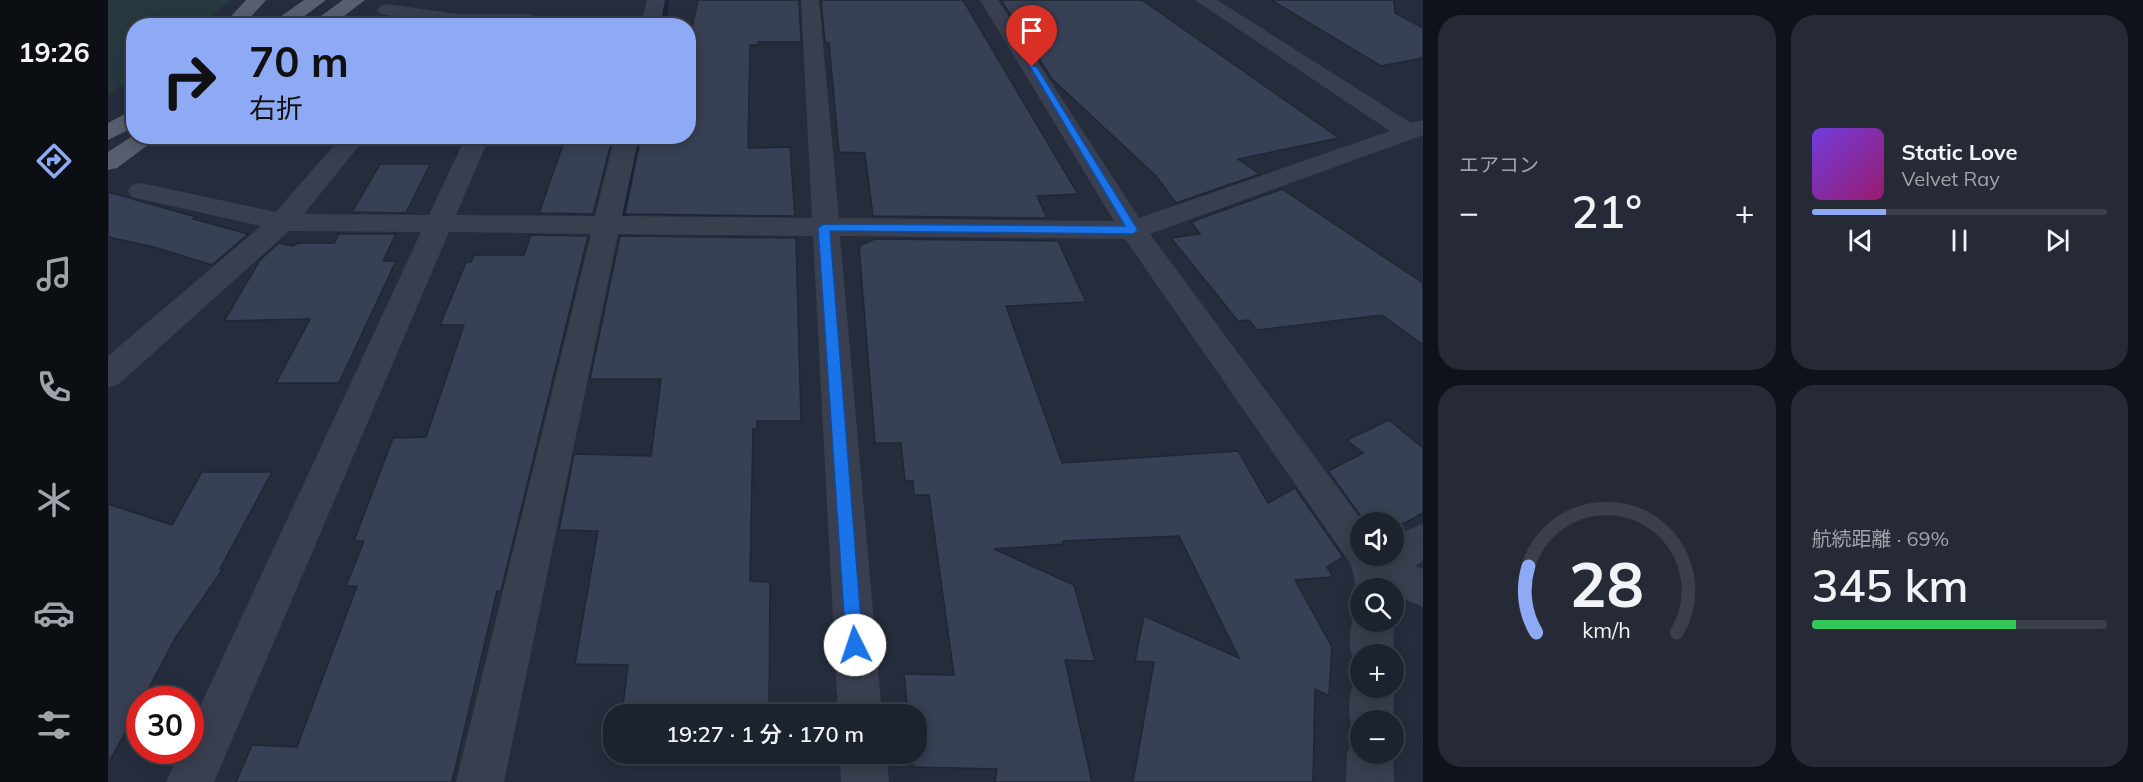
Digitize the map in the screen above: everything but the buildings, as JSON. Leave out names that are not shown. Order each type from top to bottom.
[{"type":"main road","points":[[239,18],[257,0]]},
{"type":"main road","points":[[289,18],[317,0]]},
{"type":"main road","points":[[328,18],[356,0]]},
{"type":"main road","points":[[108,133],[126,121]]},
{"type":"main road","points":[[108,163],[136,144]]},
{"type":"street","points":[[531,18],[539,0]]},
{"type":"street","points":[[652,18],[656,0]]},
{"type":"street","points":[[810,0],[824,228],[859,704]]},
{"type":"street","points":[[989,0],[1133,230],[1350,539]]},
{"type":"street","points":[[1204,0],[1416,129]]},
{"type":"street","points":[[387,10],[432,18]]},
{"type":"street","points":[[141,191],[282,222],[1133,230],[1416,129]]},
{"type":"street","points":[[108,375],[282,222],[349,144]]},
{"type":"street","points":[[190,782],[475,144]]},
{"type":"street","points":[[480,782],[625,144]]},
{"type":"street","points":[[1404,549],[1423,541]]},
{"type":"street","points":[[1370,566],[1423,588]]},
{"type":"street","points":[[864,764],[865,782]]},
{"type":"street","points":[[1370,764],[1370,782]]},
{"type":"shaded area","points":[[108,0],[231,0],[208,18],[126,18],[126,82],[108,96]]},
{"type":"waterway","points":[[662,18],[665,0]]},
{"type":"waterway","points":[[626,214],[639,144]]},
{"type":"route","points":[[855,645],[824,228],[1133,230],[1032,67]]}]
